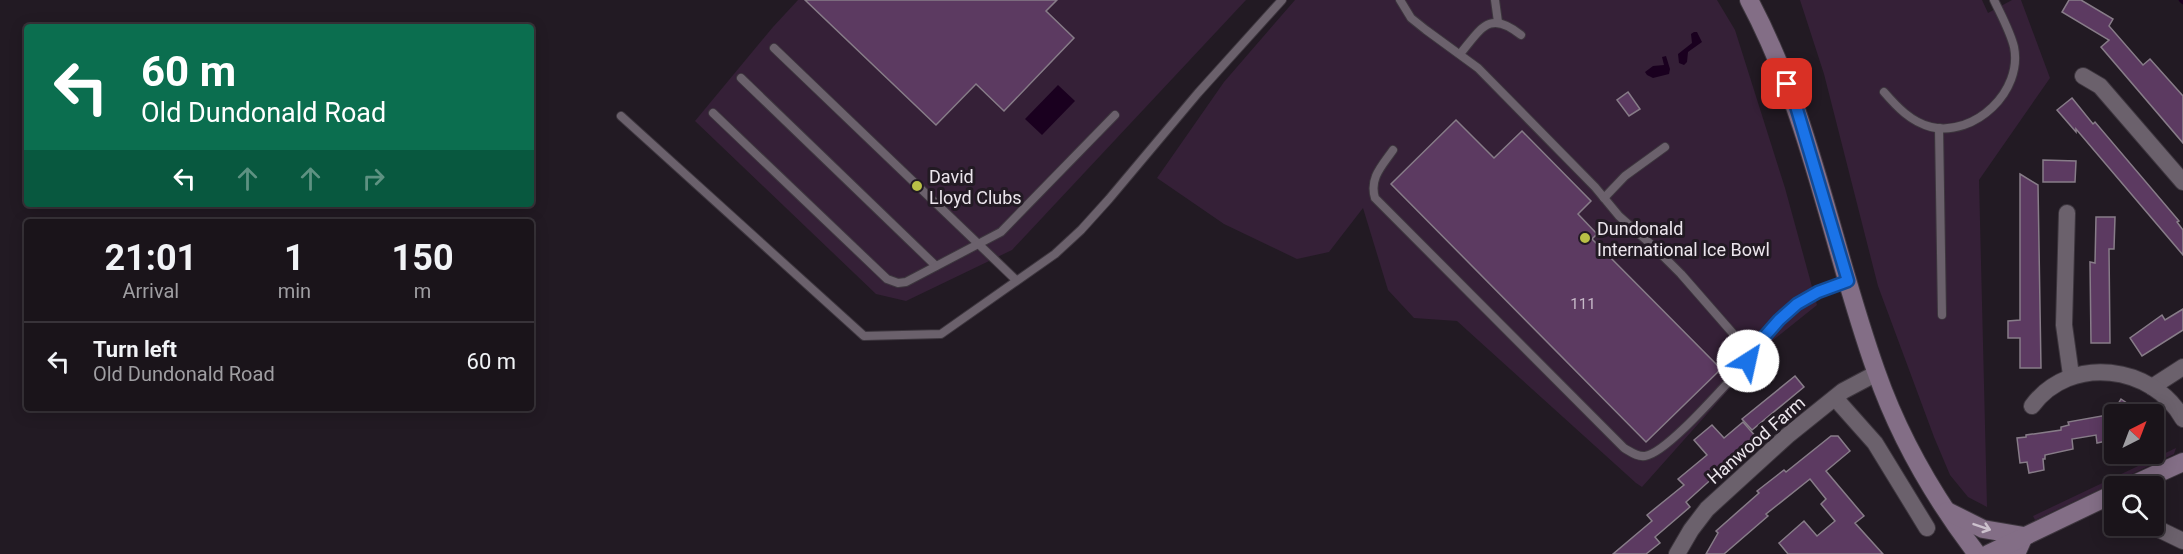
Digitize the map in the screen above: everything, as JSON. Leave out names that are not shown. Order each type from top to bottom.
[{"type":"street","points":[[1749,0],[1770,40],[1796,106],[1877,373],[1913,454],[1943,508],[1977,554]]},
{"type":"street","points":[[2083,76],[2100,86],[2183,182]]},
{"type":"street","points":[[2067,213],[2064,325],[2071,375]]},
{"type":"street","points":[[2152,387],[2183,368]]},
{"type":"street","points":[[2032,406],[2053,384],[2071,375],[2104,371],[2145,382],[2178,411],[2183,419]]},
{"type":"street","name":"Hanwood Farm","points":[[1677,554],[1707,509],[1787,436],[1834,398],[1877,373]]},
{"type":"street","points":[[1834,398],[1875,443],[1927,528]]},
{"type":"street","points":[[2152,476],[2183,462]]},
{"type":"street","points":[[1988,554],[2104,498]]},
{"type":"street","points":[[1943,508],[1983,529],[2024,536]]},
{"type":"street","points":[[2164,532],[2183,541]]},
{"type":"street","points":[[2016,554],[2024,536]]},
{"type":"lane","points":[[621,116],[864,336],[941,334],[1055,254],[1081,230],[1198,93],[1282,0]]},
{"type":"lane","points":[[1400,0],[1411,18],[1478,69],[1619,216],[1681,274],[1750,353]]},
{"type":"lane","points":[[1495,0],[1498,22]]},
{"type":"lane","points":[[1884,92],[1913,119],[1939,128],[1960,126],[1979,118],[1996,104],[2009,87],[2014,68],[2014,48],[1994,0]]},
{"type":"lane","points":[[1460,54],[1485,26],[1498,22],[1507,24],[1521,35]]},
{"type":"lane","points":[[774,48],[1016,280]]},
{"type":"lane","points":[[741,78],[936,266]]},
{"type":"lane","points":[[713,113],[887,279],[898,283],[906,282],[1001,232],[1115,115]]},
{"type":"lane","points":[[1939,128],[1941,315]]},
{"type":"lane","points":[[1604,198],[1625,176],[1665,147]]},
{"type":"lane","points":[[1394,150],[1374,177],[1372,187],[1375,198],[1624,448],[1638,456],[1648,456],[1671,441],[1748,361],[1750,353],[1779,320],[1797,304],[1818,292],[1848,281]]},
{"type":"shaded area","name":"David Lloyd Clubs","points":[[798,0],[1246,0],[1012,250],[906,301],[876,294],[695,121]]},
{"type":"shaded area","name":"Dundonald International Ice Bowl","points":[[1295,0],[1717,0],[1735,30],[1785,188],[1817,305],[1772,341],[1642,487],[1457,321],[1414,318],[1388,290],[1363,208],[1329,252],[1297,259],[1224,224],[1157,178],[1224,82]]},
{"type":"shaded area","points":[[1800,0],[1982,0],[1988,13],[2012,0],[2021,0],[2050,78],[1979,180],[1987,507],[1968,497],[1950,475],[1878,286],[1824,74]]},
{"type":"shaded area","points":[[1697,32],[1702,42],[1688,52],[1687,62],[1684,65],[1679,63],[1678,54],[1692,43],[1691,34]]},
{"type":"shaded area","points":[[1666,56],[1670,69],[1669,74],[1653,78],[1647,75],[1645,72],[1653,66],[1664,65],[1662,57]]},
{"type":"shaded area","points":[[1058,85],[1075,101],[1042,135],[1025,119]]},
{"type":"shaded area","points":[[2176,448],[2174,454],[2164,459],[2164,454]]},
{"type":"shaded area","points":[[2142,464],[2153,464],[2128,476],[2117,476]]},
{"type":"shaded area","points":[[2104,482],[2104,487],[2035,520],[2033,516]]},
{"type":"building","points":[[805,0],[1057,0],[1046,11],[1074,38],[1004,111],[976,84],[936,125]]},
{"type":"building","points":[[2069,0],[2081,0],[2113,19],[2109,26],[2143,65],[2150,59],[2183,96],[2183,143],[2101,47],[2109,40],[2062,12]]},
{"type":"building","points":[[1628,92],[1640,109],[1629,116],[1617,100]]},
{"type":"building","points":[[2072,98],[2179,221],[2177,222],[2183,230],[2183,255],[2076,129],[2076,132],[2057,110]]},
{"type":"building","points":[[1456,120],[1494,158],[1522,131],[1591,201],[1578,214],[1597,234],[1592,239],[1721,369],[1646,442],[1391,184]]},
{"type":"building","points":[[2043,160],[2076,161],[2075,182],[2043,182]]},
{"type":"building","points":[[2020,174],[2038,185],[2041,368],[2020,368],[2020,338],[2008,338],[2008,321],[2020,320]]},
{"type":"building","points":[[2096,217],[2115,217],[2114,249],[2109,249],[2110,343],[2091,343],[2090,262],[2095,263]]},
{"type":"building","points":[[2183,309],[2183,330],[2142,356],[2130,338],[2162,315],[2165,320]]},
{"type":"building","points":[[1795,376],[1804,387],[1752,430],[1742,419]]},
{"type":"building","points":[[2121,399],[2128,404],[2118,404]]},
{"type":"building","points":[[2104,416],[2104,442],[2097,443],[2096,435],[2072,439],[2073,449],[2045,455],[2044,470],[2029,473],[2027,462],[2020,463],[2017,438],[2061,430],[2061,427],[2069,425],[2068,422]]},
{"type":"building","points":[[1743,422],[1757,438],[1686,502],[1690,507],[1655,537],[1660,543],[1646,554],[1613,554],[1652,521],[1647,515],[1684,485],[1678,479],[1707,455],[1694,440],[1712,425],[1724,438]]},
{"type":"building","points":[[1831,436],[1838,436],[1850,451],[1826,471],[1864,516],[1855,523],[1883,554],[1788,554],[1779,543],[1804,521],[1817,536],[1835,521],[1821,504],[1826,499],[1810,479],[1766,514],[1768,516],[1724,554],[1706,554],[1718,533],[1716,531],[1759,493],[1757,491],[1784,470],[1786,472]]},
{"type":"place","name":"David Lloyd Clubs","points":[[917,186]]},
{"type":"place","name":"Dundonald International Ice Bowl","points":[[1585,238]]},
{"type":"route","points":[[1748,361],[1750,353],[1787,312],[1818,292],[1848,281],[1796,106],[1787,84]]}]
